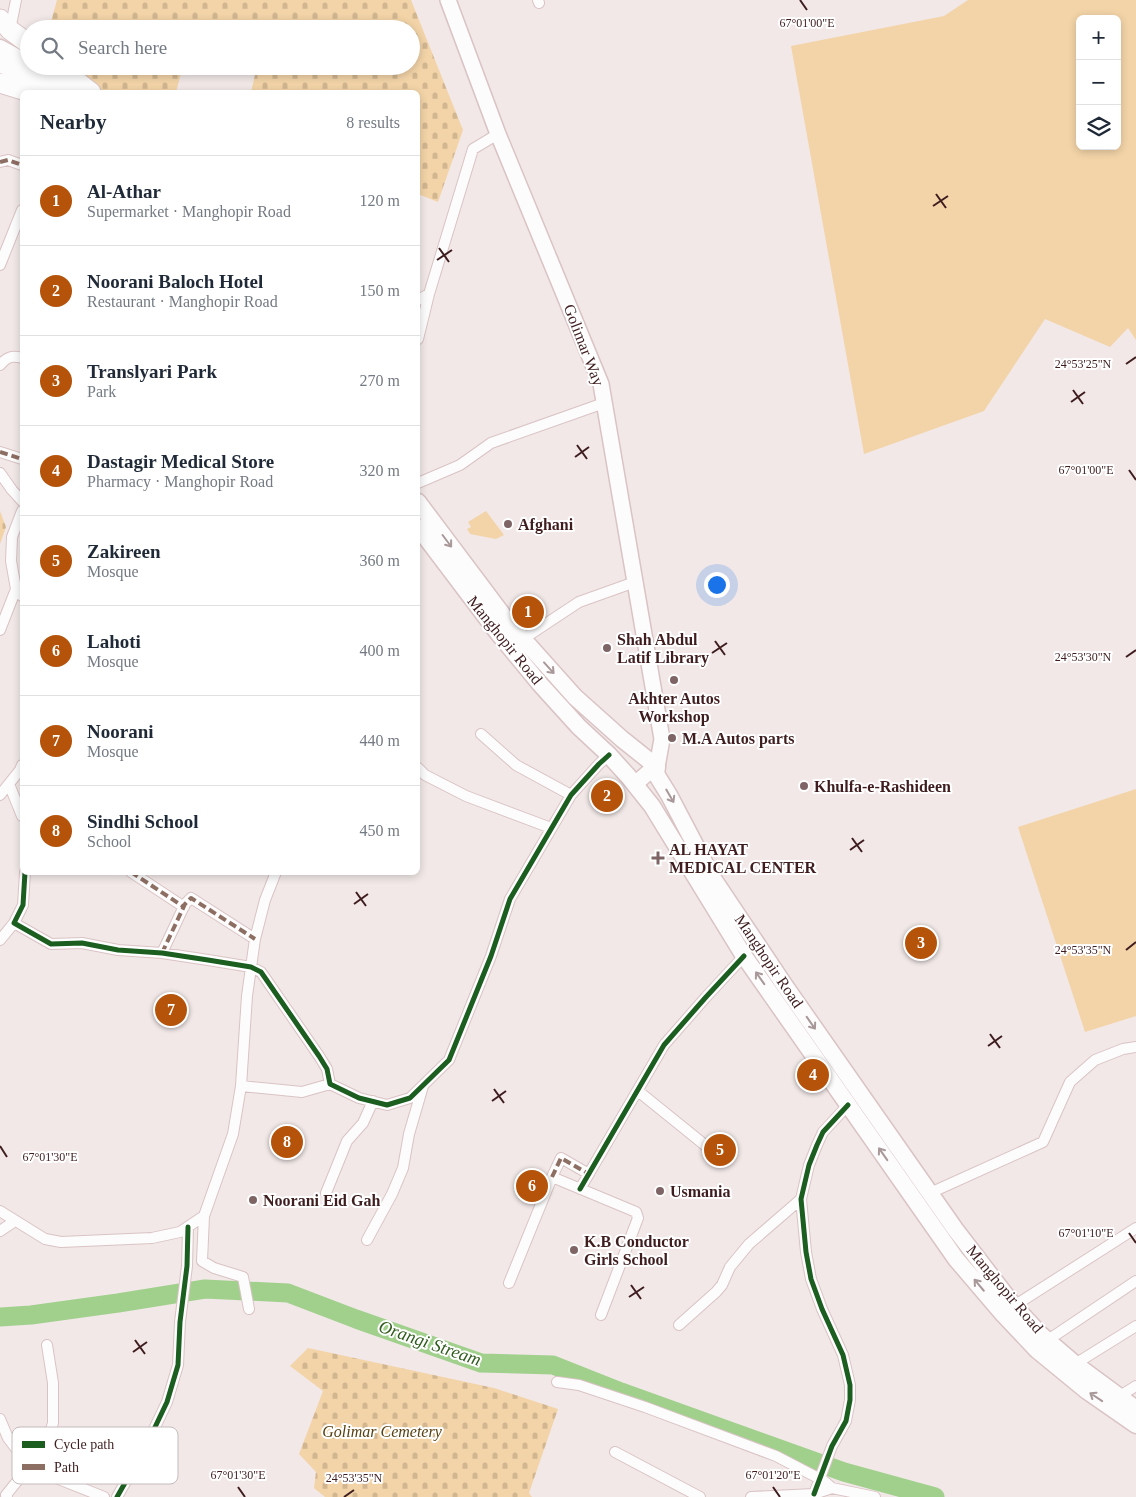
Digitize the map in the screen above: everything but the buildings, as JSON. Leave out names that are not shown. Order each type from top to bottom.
[{"type":"highway","points":[[3,26],[20,38]]},
{"type":"highway","points":[[3,26],[20,41]]},
{"type":"highway","points":[[69,75],[88,90]]},
{"type":"highway","points":[[0,83],[23,90]]},
{"type":"main road","name":"Golimar Way","points":[[448,0],[498,134],[601,384],[662,739],[657,767]]},
{"type":"main road","points":[[0,48],[20,59]]},
{"type":"main road","points":[[0,64],[20,73]]},
{"type":"main road","points":[[23,75],[55,90]]},
{"type":"main road","points":[[51,75],[80,90]]},
{"type":"main road","name":"Manghopir Road","points":[[420,505],[508,622],[575,697],[622,740],[657,767],[656,774],[670,795],[712,877],[784,986],[955,1229],[1014,1306],[1075,1364],[1136,1409]]},
{"type":"main road","name":"Manghopir Road","points":[[420,530],[498,633],[540,684],[579,728],[609,755],[652,806],[744,956],[956,1258],[1003,1314],[1037,1350],[1087,1391],[1136,1425]]},
{"type":"main road","points":[[635,784],[657,767]]},
{"type":"street","points":[[3,26],[16,0]]},
{"type":"street","points":[[420,331],[429,294],[473,149],[498,134]]},
{"type":"street","points":[[0,162],[8,160],[20,164]]},
{"type":"street","points":[[0,265],[20,215]]},
{"type":"street","points":[[420,299],[429,294]]},
{"type":"street","points":[[0,365],[5,360],[15,356],[20,357]]},
{"type":"street","points":[[420,482],[460,465],[491,443],[604,403]]},
{"type":"street","points":[[0,452],[20,458]]},
{"type":"street","points":[[0,473],[20,499]]},
{"type":"street","points":[[0,630],[19,592],[11,561],[12,537],[20,516]]},
{"type":"street","points":[[523,639],[579,602],[635,582]]},
{"type":"street","points":[[481,734],[516,764],[571,795]]},
{"type":"street","points":[[241,1086],[302,1092],[330,1084],[360,1098],[387,1105],[410,1098],[424,1086],[448,1060],[491,956],[510,899],[571,795],[609,755]]},
{"type":"street","points":[[0,796],[20,770]]},
{"type":"street","points":[[420,770],[425,775],[466,796],[550,828]]},
{"type":"street","points":[[9,784],[20,811]]},
{"type":"street","points":[[136,875],[184,907]]},
{"type":"street","points":[[249,1309],[243,1277],[214,1268],[202,1261],[204,1216],[234,1134],[241,1086],[255,939],[265,900],[275,875]]},
{"type":"street","points":[[0,940],[14,923],[23,905],[25,877]]},
{"type":"street","points":[[162,953],[184,907],[191,898],[255,939]]},
{"type":"street","points":[[14,923],[51,944],[82,943],[118,950],[162,953],[251,967],[261,972],[320,1056],[327,1069],[330,1084]]},
{"type":"street","points":[[580,1189],[664,1045],[744,956]]},
{"type":"street","points":[[930,1192],[1044,1142],[1070,1082],[1095,1060],[1123,1049],[1136,1047]]},
{"type":"street","points":[[367,1240],[392,1194],[403,1168],[409,1134],[424,1086]]},
{"type":"street","points":[[638,1091],[711,1150]]},
{"type":"street","points":[[326,1194],[348,1141],[363,1123],[373,1101]]},
{"type":"street","points":[[814,1494],[832,1446],[846,1421],[850,1400],[850,1385],[843,1355],[822,1309],[811,1279],[806,1252],[801,1199],[809,1165],[823,1132],[848,1105]]},
{"type":"street","points":[[509,1283],[561,1158],[589,1174]]},
{"type":"street","points":[[552,1177],[636,1212],[638,1218],[601,1315]]},
{"type":"street","points":[[679,1325],[716,1292],[722,1285],[730,1267],[749,1244],[801,1199]]},
{"type":"street","points":[[0,1211],[44,1239],[61,1242],[152,1238],[180,1232],[204,1216]]},
{"type":"street","points":[[0,1231],[15,1221]]},
{"type":"street","points":[[155,1427],[167,1402],[178,1365],[180,1322],[187,1266],[188,1227]]},
{"type":"street","points":[[1014,1306],[1136,1228]]},
{"type":"street","points":[[1048,1340],[1136,1281]]},
{"type":"street","points":[[1075,1364],[1136,1326]]},
{"type":"street","points":[[47,1345],[53,1384],[52,1427]]},
{"type":"street","points":[[557,1382],[579,1385],[645,1406],[776,1456],[820,1479],[832,1488],[874,1497]]},
{"type":"street","points":[[1118,1397],[1136,1386]]},
{"type":"street","points":[[0,1419],[12,1443]]},
{"type":"street","points":[[615,1452],[700,1497]]},
{"type":"street","points":[[5,1496],[15,1484]]},
{"type":"street","points":[[71,1484],[104,1497]]},
{"type":"street","points":[[117,1497],[124,1484]]},
{"type":"street","points":[[751,1497],[814,1494],[832,1488]]},
{"type":"green space","points":[[57,0],[411,0],[419,20],[51,20]]},
{"type":"green space","points":[[968,0],[1136,0],[1136,340],[1128,328],[1110,347],[1045,319],[984,411],[864,454],[791,46],[944,16]]},
{"type":"green space","points":[[420,22],[463,130],[438,202],[420,195],[420,90],[251,90],[255,75],[420,75]]},
{"type":"green space","points":[[67,75],[181,75],[177,90],[89,90]]},
{"type":"green space","points":[[0,511],[6,527],[0,544]]},
{"type":"green space","points":[[486,511],[504,535],[496,539],[470,534],[467,529],[471,527],[468,522]]},
{"type":"green space","points":[[1136,789],[1136,1016],[1085,1032],[1018,827]]},
{"type":"green space","name":"Golimar Cemetery","points":[[308,1348],[494,1388],[558,1409],[529,1493],[532,1497],[325,1497],[314,1488],[316,1472],[299,1454],[323,1391],[290,1366]]},
{"type":"waterway","name":"Orangi Stream","points":[[0,1317],[31,1315],[205,1289],[288,1293],[481,1363],[553,1365],[621,1392],[844,1472],[935,1497]]},
{"type":"marked path","points":[[0,162],[8,160],[20,164]]},
{"type":"marked path","points":[[0,452],[20,458]]},
{"type":"marked path","points":[[136,875],[184,907]]},
{"type":"marked path","points":[[162,953],[185,904],[191,898],[255,939]]},
{"type":"marked path","points":[[552,1177],[561,1158],[589,1174]]},
{"type":"cycle path","points":[[25,875],[23,905],[14,923],[51,944],[82,943],[118,950],[162,953],[251,967],[261,972],[319,1056],[327,1069],[330,1084],[359,1098],[387,1105],[410,1098],[449,1060],[491,956],[510,899],[571,795],[609,755]]},
{"type":"cycle path","points":[[580,1189],[664,1045],[744,956]]},
{"type":"cycle path","points":[[814,1494],[832,1446],[846,1421],[850,1400],[850,1385],[843,1355],[822,1309],[811,1279],[806,1252],[801,1199],[809,1165],[823,1132],[848,1105]]},
{"type":"cycle path","points":[[155,1427],[167,1402],[178,1365],[180,1322],[187,1266],[188,1227]]},
{"type":"cycle path","points":[[117,1497],[124,1484]]},
{"type":"place","name":"Afghani","points":[[508,524]]},
{"type":"place","name":"Al-Athar","points":[[528,612]]},
{"type":"place","name":"Shah Abdul Latif Library","points":[[607,648]]},
{"type":"place","name":"Akhter Autos Workshop","points":[[674,680]]},
{"type":"place","name":"M.A Autos parts","points":[[672,738]]},
{"type":"place","name":"Khulfa-e-Rashideen","points":[[804,786]]},
{"type":"place","name":"Noorani Baloch Hotel","points":[[607,796]]},
{"type":"place","name":"AL HAYAT MEDICAL CENTER","points":[[658,858]]},
{"type":"place","name":"Translyari Park","points":[[921,943]]},
{"type":"place","name":"Noorani","points":[[171,1010]]},
{"type":"place","name":"Dastagir Medical Store","points":[[813,1075]]},
{"type":"place","name":"Sindhi School","points":[[287,1142]]},
{"type":"place","name":"Zakireen","points":[[720,1150]]},
{"type":"place","name":"Lahoti","points":[[532,1186]]},
{"type":"place","name":"Usmania","points":[[660,1191]]},
{"type":"place","name":"Noorani Eid Gah","points":[[253,1200]]},
{"type":"place","name":"K.B Conductor Girls School","points":[[574,1250]]}]
